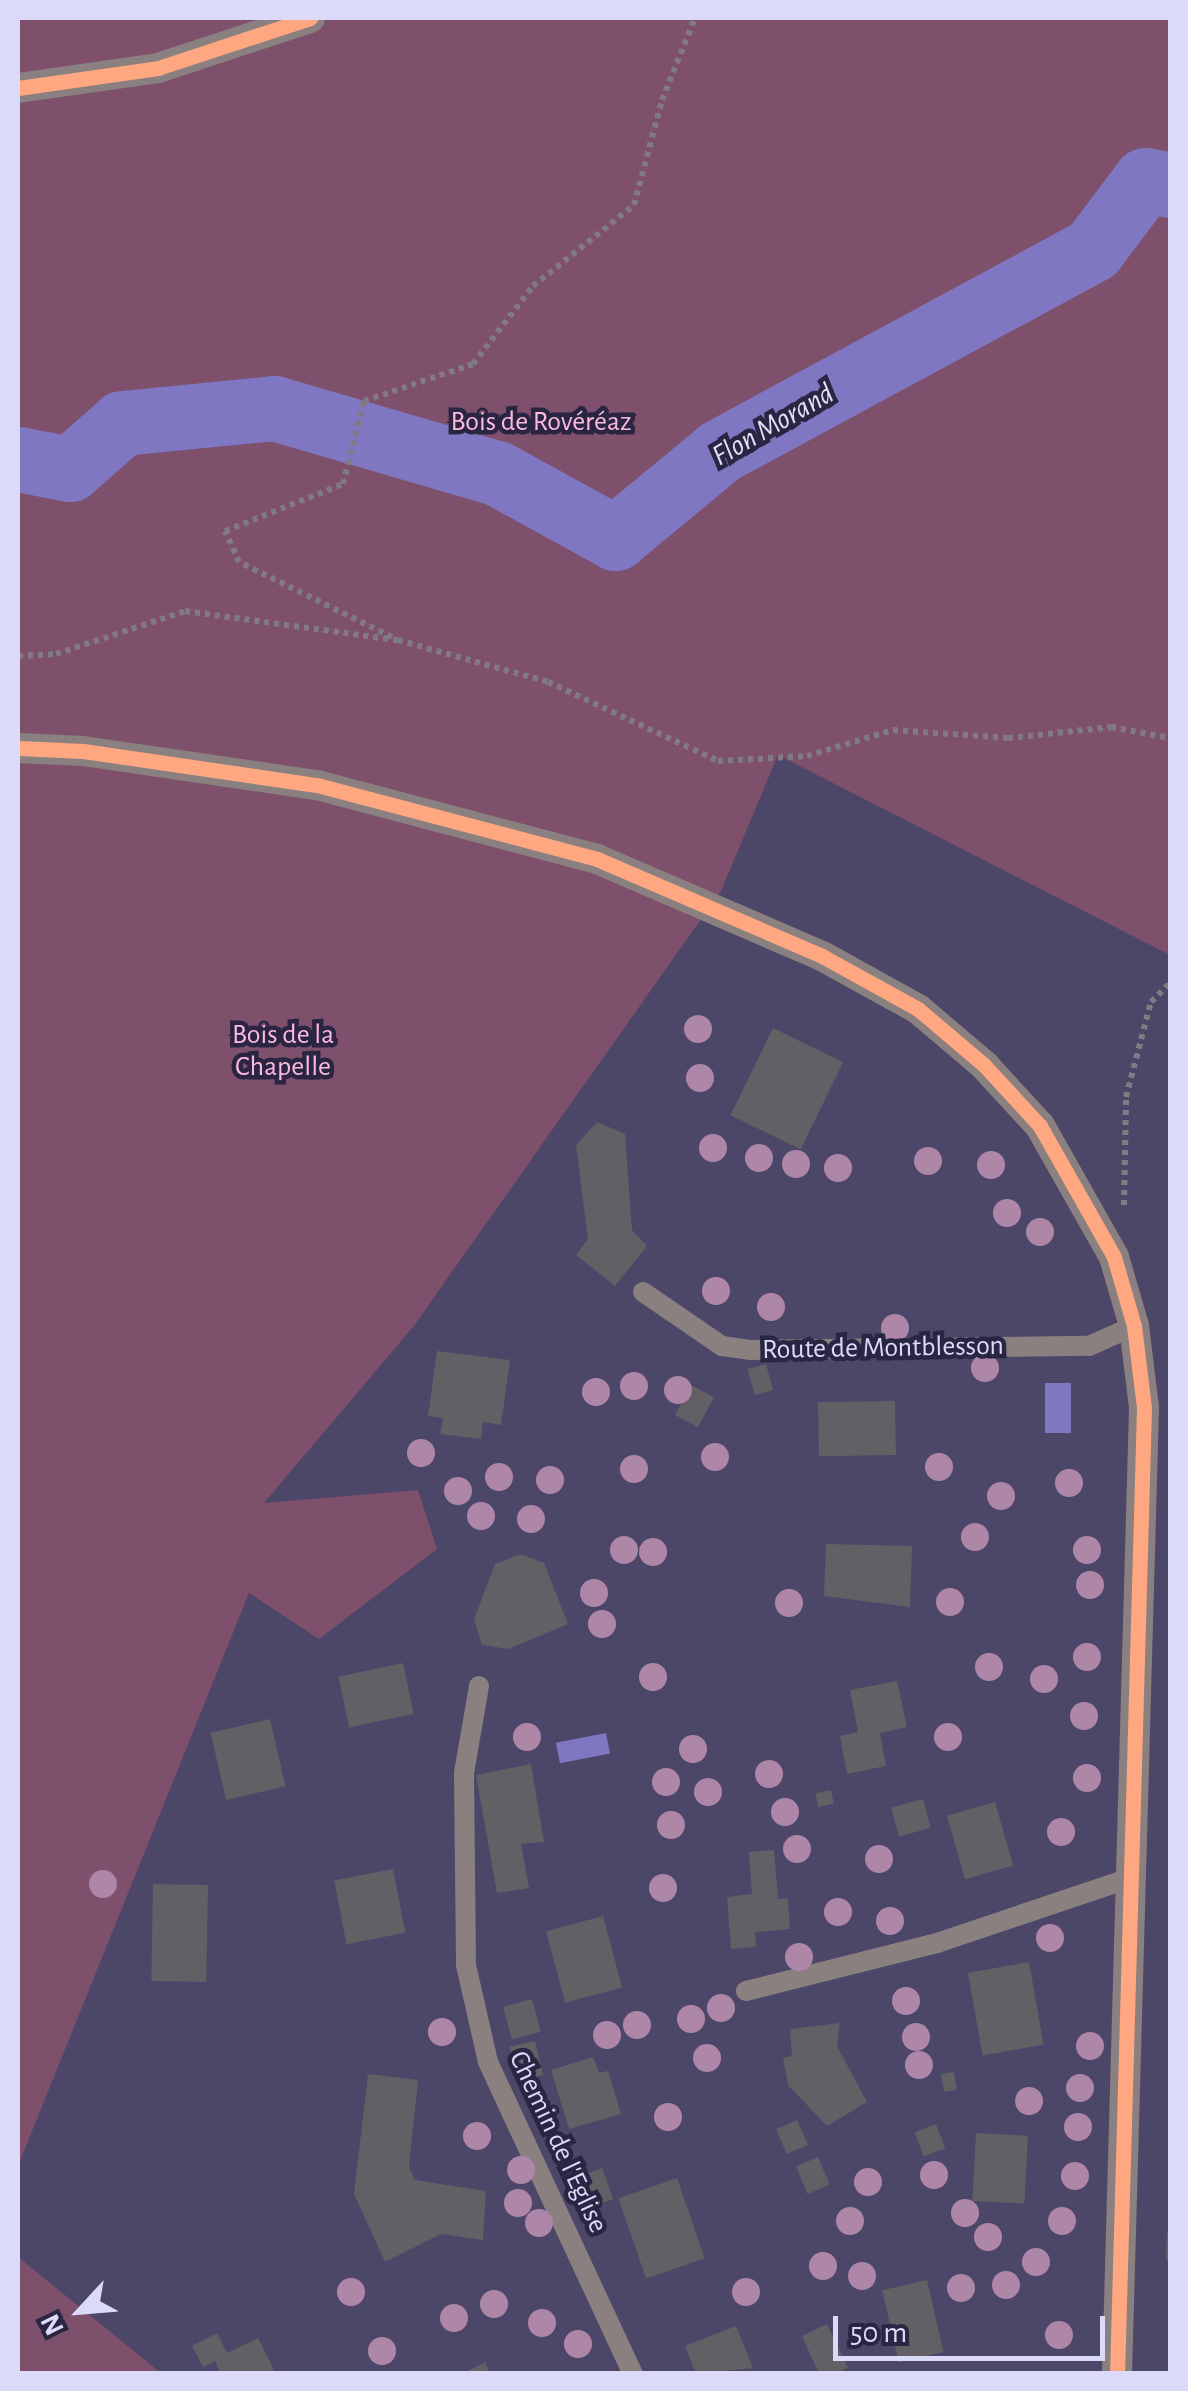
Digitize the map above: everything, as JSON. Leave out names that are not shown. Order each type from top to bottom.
[{"type":"street","points":[[18,88],[158,68],[310,18]]},
{"type":"street","points":[[18,748],[317,785],[507,831],[597,859],[822,956],[918,1010],[984,1065],[1040,1126],[1114,1257],[1134,1326],[1144,1446],[1117,2374]]},
{"type":"lane","name":"Route de Montblesson","points":[[643,1292],[722,1346],[750,1350],[1089,1346],[1134,1326]]},
{"type":"lane","name":"Chemin de l'Eglise","points":[[479,1686],[464,1772],[466,1964],[488,2062],[633,2374]]},
{"type":"lane","points":[[746,1991],[937,1943],[1130,1878]]},
{"type":"path","points":[[398,640],[239,562],[225,530],[343,484],[364,400],[473,364],[533,286],[634,204],[662,100],[694,18]]},
{"type":"path","points":[[18,656],[56,654],[185,610],[398,640],[548,682],[718,761],[807,756],[893,730],[1008,738],[1111,727],[1170,738]]},
{"type":"path","points":[[1124,1221],[1126,1096],[1150,1002],[1170,983]]},
{"type":"green space","name":"Bois de Rovéréaz","points":[[18,18],[1170,18],[1170,955],[778,755],[721,891],[413,1327],[264,1503],[418,1490],[437,1549],[319,1639],[249,1593],[18,2166]]},
{"type":"green space","points":[[18,2257],[161,2373],[18,2373]]},
{"type":"shaded area","points":[[1045,1383],[1071,1383],[1071,1433],[1045,1433]]},
{"type":"shaded area","points":[[606,1733],[610,1754],[560,1763],[556,1743]]},
{"type":"building","points":[[773,1028],[843,1062],[801,1149],[730,1115]]},
{"type":"building","points":[[597,1122],[625,1134],[632,1230],[647,1246],[615,1286],[576,1255],[588,1239],[576,1145]]},
{"type":"building","points":[[437,1351],[510,1360],[501,1425],[483,1422],[481,1439],[440,1434],[443,1418],[428,1416]]},
{"type":"building","points":[[766,1364],[773,1390],[755,1395],[748,1369]]},
{"type":"building","points":[[691,1385],[714,1397],[698,1427],[675,1415]]},
{"type":"building","points":[[895,1401],[896,1455],[819,1456],[818,1402]]},
{"type":"building","points":[[826,1544],[912,1546],[910,1607],[824,1596]]},
{"type":"building","points":[[520,1554],[544,1563],[568,1624],[508,1649],[482,1645],[474,1619],[495,1564]]},
{"type":"building","points":[[403,1663],[414,1714],[349,1728],[338,1677]]},
{"type":"building","points":[[897,1681],[907,1727],[880,1733],[886,1766],[847,1774],[840,1736],[858,1732],[850,1690]]},
{"type":"building","points":[[270,1719],[286,1786],[226,1800],[211,1733]]},
{"type":"building","points":[[531,1764],[544,1842],[521,1844],[529,1888],[497,1893],[476,1775]]},
{"type":"building","points":[[831,1790],[834,1804],[818,1807],[815,1793]]},
{"type":"building","points":[[923,1799],[931,1828],[899,1837],[891,1808]]},
{"type":"building","points":[[995,1802],[1013,1865],[965,1879],[947,1816]]},
{"type":"building","points":[[774,1850],[778,1899],[788,1898],[790,1929],[755,1932],[756,1947],[731,1949],[727,1897],[752,1894],[749,1852]]},
{"type":"building","points":[[393,1869],[405,1933],[347,1944],[334,1880]]},
{"type":"building","points":[[153,1884],[208,1885],[206,1982],[151,1981]]},
{"type":"building","points":[[603,1916],[622,1987],[565,2003],[546,1931]]},
{"type":"building","points":[[1029,1962],[1044,2045],[983,2055],[968,1973]]},
{"type":"building","points":[[532,1999],[541,2032],[512,2040],[503,2007]]},
{"type":"building","points":[[840,2023],[837,2046],[867,2102],[827,2126],[788,2085],[783,2058],[792,2056],[790,2029]]},
{"type":"building","points":[[535,2041],[543,2075],[518,2081],[510,2047]]},
{"type":"building","points":[[593,2057],[599,2073],[608,2071],[621,2114],[569,2129],[551,2070]]},
{"type":"building","points":[[954,2072],[957,2090],[944,2092],[941,2074]]},
{"type":"building","points":[[368,2074],[418,2080],[409,2167],[415,2180],[486,2191],[483,2240],[441,2234],[385,2262],[354,2194]]},
{"type":"building","points":[[797,2120],[808,2145],[787,2154],[776,2129]]},
{"type":"building","points":[[936,2124],[945,2148],[924,2157],[915,2132]]},
{"type":"building","points":[[976,2133],[1028,2136],[1024,2204],[972,2201]]},
{"type":"building","points":[[818,2157],[830,2185],[808,2194],[796,2166]]},
{"type":"building","points":[[602,2168],[613,2199],[583,2210],[572,2179]]},
{"type":"building","points":[[677,2178],[705,2258],[646,2279],[618,2198]]},
{"type":"building","points":[[1170,2231],[1170,2260],[1166,2260]]},
{"type":"building","points":[[927,2280],[944,2352],[899,2362],[882,2290]]},
{"type":"building","points":[[827,2324],[848,2368],[835,2374],[819,2374],[802,2336]]},
{"type":"building","points":[[736,2326],[753,2368],[696,2374],[685,2346]]},
{"type":"building","points":[[217,2333],[227,2353],[258,2338],[276,2374],[221,2374],[215,2361],[203,2367],[192,2346]]},
{"type":"building","points":[[485,2362],[490,2374],[462,2374]]},
{"type":"waterway","name":"Flon Morand","points":[[18,459],[70,469],[122,423],[274,408],[497,473],[615,538],[720,451],[1093,249],[1145,180],[1170,185]]},
{"type":"transit line","points":[[18,88],[158,68],[310,18]]},
{"type":"transit line","points":[[18,748],[83,751],[317,785],[597,859],[822,956],[918,1009],[984,1065],[1040,1126],[1114,1257],[1134,1326],[1144,1408],[1117,2374]]},
{"type":"park label","name":"Bois de la Chapelle","points":[[283,1051]]}]
